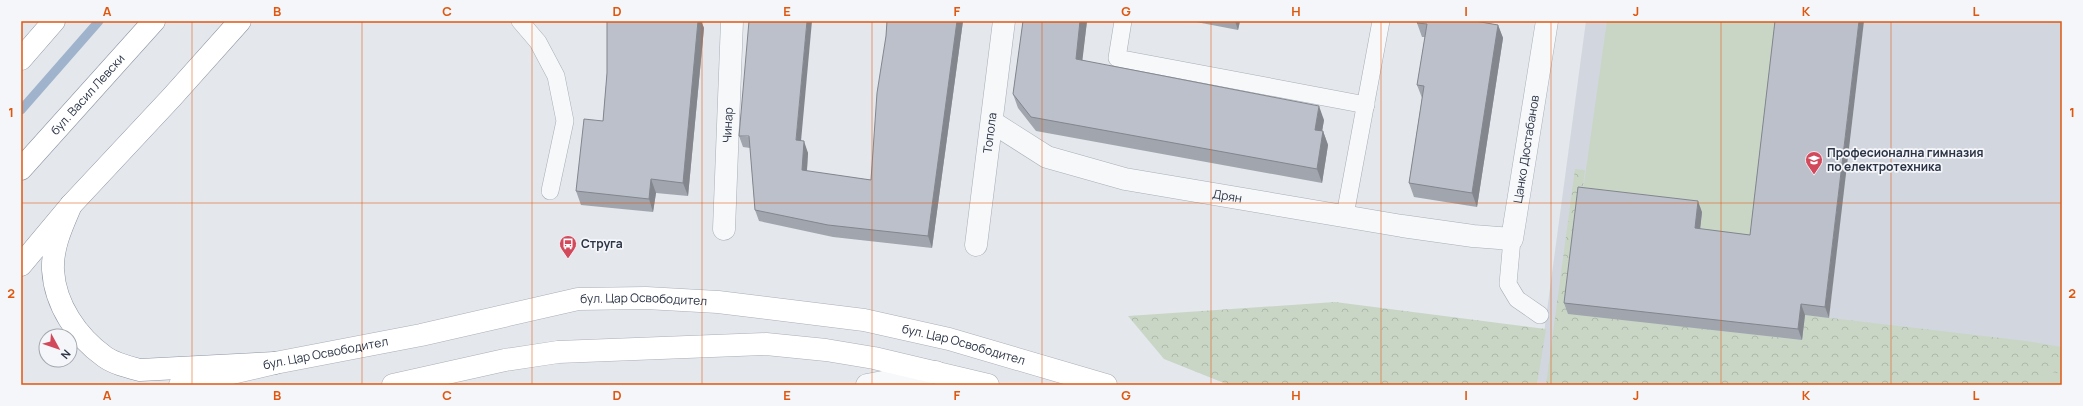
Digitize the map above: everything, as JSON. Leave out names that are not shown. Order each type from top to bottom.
[{"type":"main road","points":[[21,59],[54,21]]},
{"type":"main road","name":"бул. Васил Левски","points":[[21,169],[154,21]]},
{"type":"main road","points":[[21,265],[71,205],[172,97],[240,21]]},
{"type":"main road","points":[[71,205],[58,237],[54,254],[53,270],[57,293],[65,312],[76,330],[106,357],[122,365],[140,370],[275,363]]},
{"type":"main road","name":"бул. Цар Освободител","points":[[180,385],[275,363],[421,335],[578,300],[665,298],[718,302],[864,320],[949,339],[1106,385]]},
{"type":"main road","points":[[393,385],[505,360],[558,352],[766,344],[826,350],[874,358],[988,385]]},
{"type":"street","name":"Чинар","points":[[724,229],[732,21]]},
{"type":"street","name":"Топола","points":[[976,245],[1004,21]]},
{"type":"street","name":"Цанко Дюстабанов","points":[[1512,239],[1547,21]]},
{"type":"street","name":"Дрян","points":[[992,122],[1048,157],[1124,179],[1473,236],[1512,239]]},
{"type":"street","points":[[868,385],[936,372]]},
{"type":"lane","points":[[520,21],[538,42],[556,76],[563,114],[564,121],[550,191]]},
{"type":"lane","points":[[1123,21],[1117,58],[1366,105]]},
{"type":"lane","points":[[1345,215],[1381,21]]},
{"type":"lane","points":[[1512,239],[1508,284],[1517,299],[1540,315]]},
{"type":"shaded area","name":"Професионална гимназия по електротехника","points":[[1586,21],[2062,21],[2062,385],[1537,385]]},
{"type":"green space","points":[[1607,21],[1781,21],[1754,246],[1699,239],[1702,212],[1582,198]]},
{"type":"green space","points":[[1575,169],[1585,170],[1568,313],[1802,340],[1805,315],[2026,341],[2062,347],[2062,385],[1546,385]]},
{"type":"green space","points":[[1335,302],[1546,329],[1537,385],[1229,385],[1164,359],[1128,316]]},
{"type":"green space","points":[[2041,370],[2062,374],[2062,385],[2038,385]]},
{"type":"building","points":[[607,21],[698,21],[683,183],[651,179],[649,199],[576,191],[584,119],[603,121],[607,73]]},
{"type":"building","points":[[749,21],[807,21],[796,140],[804,141],[802,170],[871,180],[877,93],[887,21],[957,21],[928,236],[828,225],[755,210],[749,136],[739,136]]},
{"type":"building","points":[[1023,21],[1080,21],[1076,59],[1319,106],[1315,130],[1323,131],[1317,169],[1031,117],[1013,94]]},
{"type":"building","points":[[1418,21],[1475,21],[1498,25],[1472,193],[1409,183],[1424,86],[1417,85],[1427,24],[1417,23]]},
{"type":"building","points":[[1775,21],[1859,21],[1825,307],[1801,304],[1798,329],[1564,303],[1578,187],[1698,201],[1695,228],[1750,235]]},
{"type":"waterway","points":[[21,110],[99,21]]},
{"type":"place","name":"Професионална гимназия по електротехника","points":[[1814,175]]},
{"type":"place","name":"Струга","points":[[568,259]]}]
